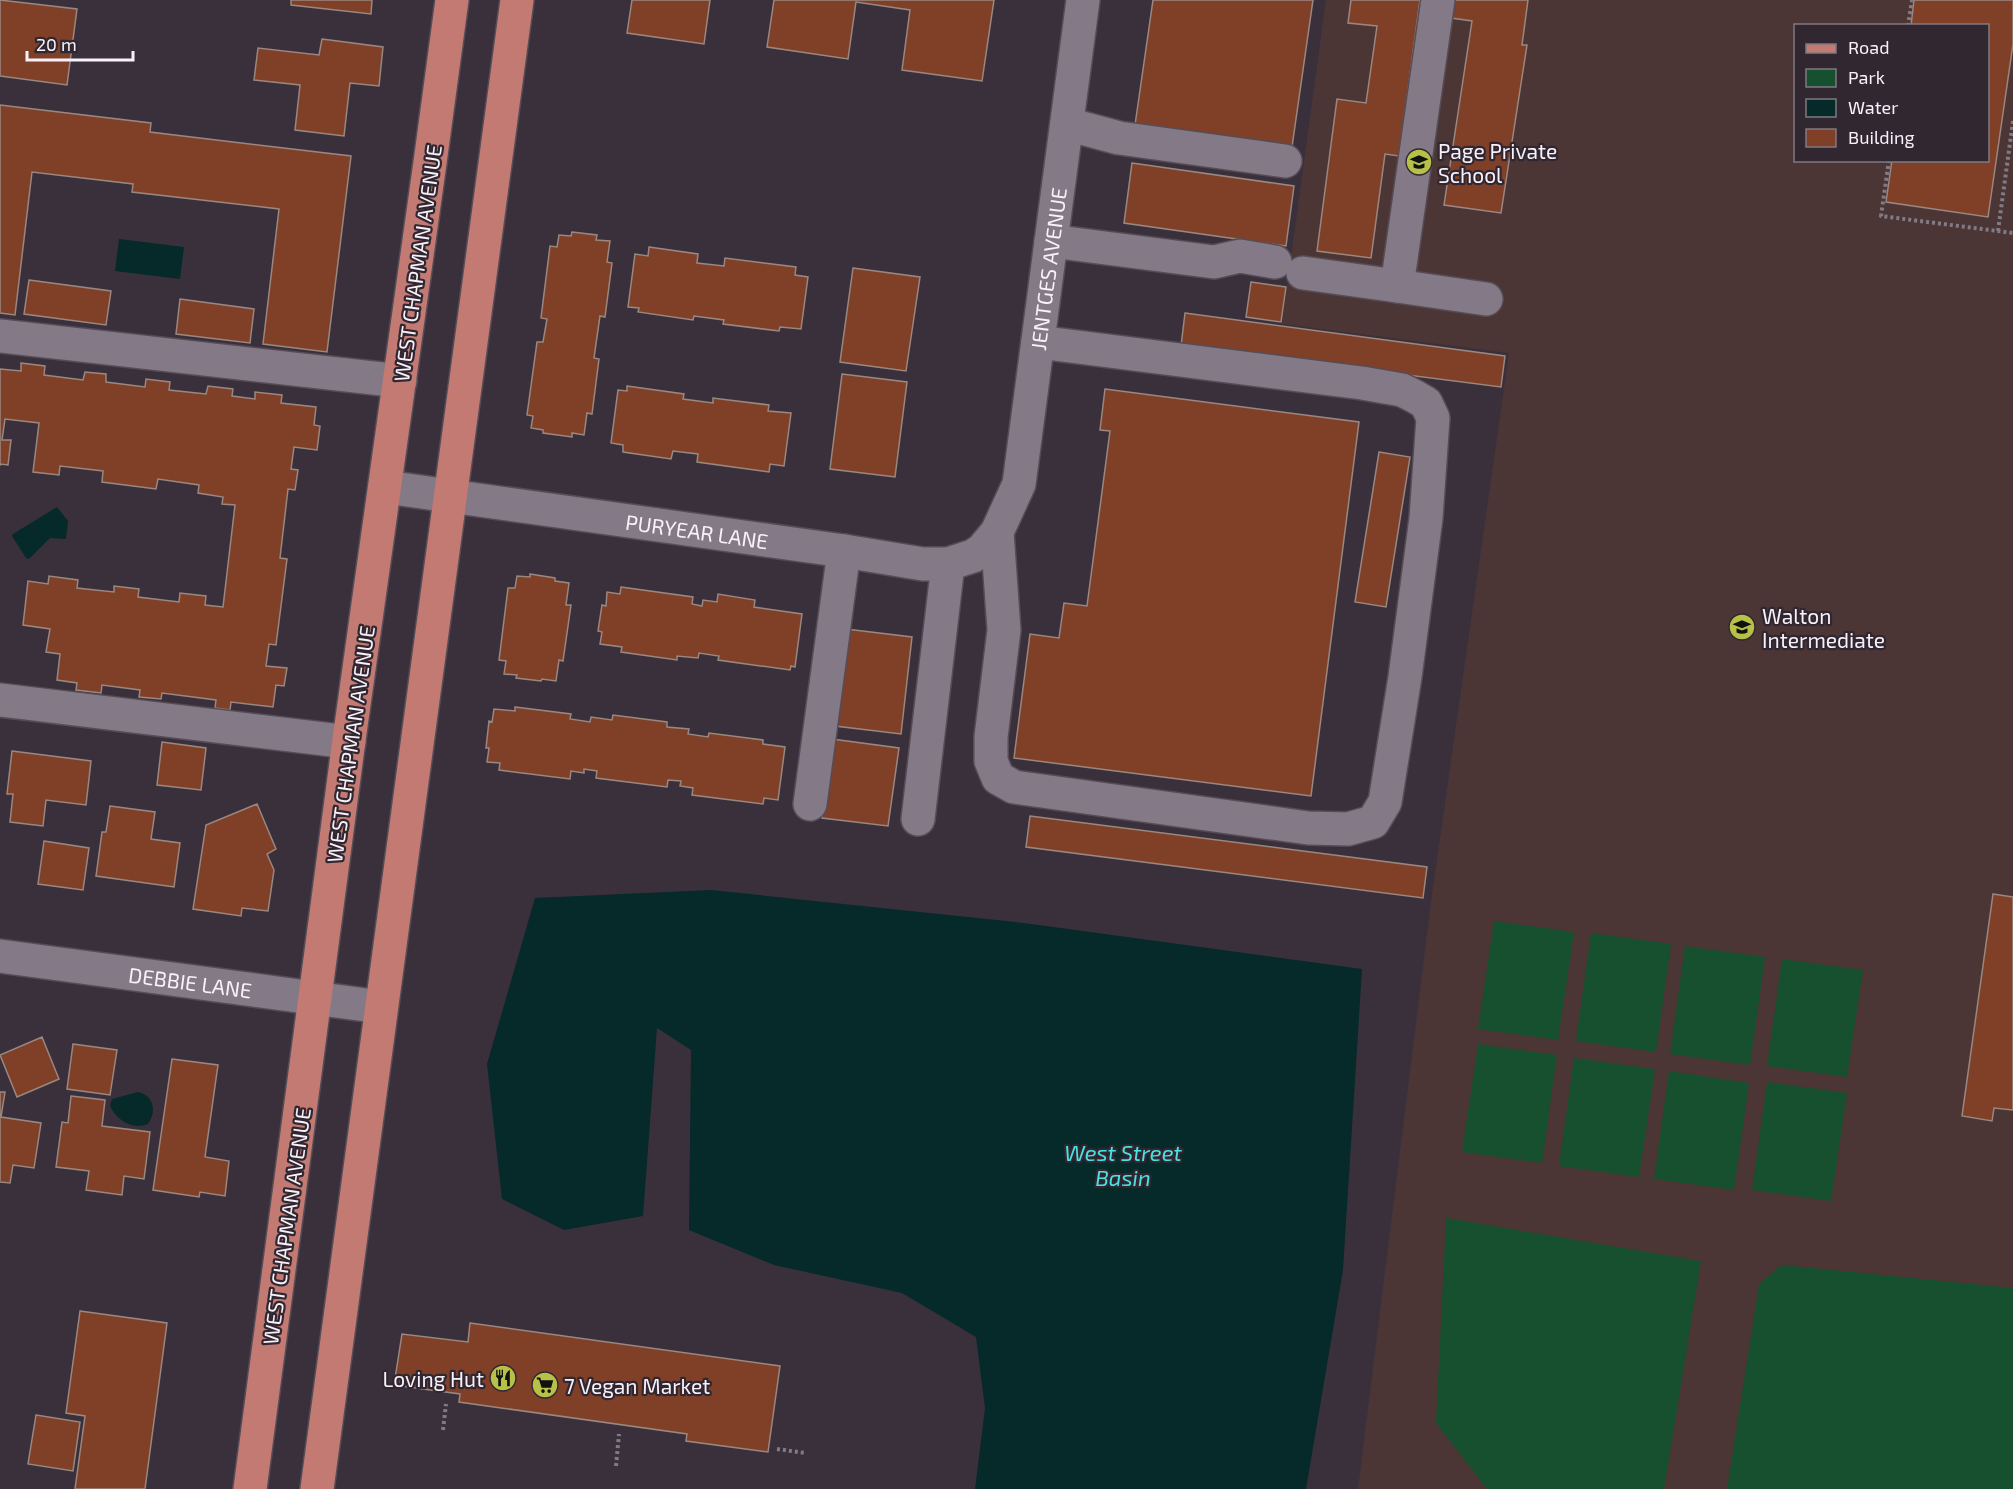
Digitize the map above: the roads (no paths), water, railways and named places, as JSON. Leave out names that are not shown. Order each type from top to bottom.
[{"type":"main road","name":"WEST CHAPMAN AVENUE","points":[[250,1489],[349,742],[452,0]]},
{"type":"main road","points":[[317,1489],[517,0]]},
{"type":"street","name":"JENTGES AVENUE","points":[[997,532],[1019,484],[1083,0]]},
{"type":"street","points":[[1397,286],[1438,0]]},
{"type":"street","points":[[1066,124],[1119,138],[1285,161]]},
{"type":"street","points":[[1051,241],[1214,262],[1240,256],[1289,268],[1486,299]]},
{"type":"street","points":[[0,336],[400,381]]},
{"type":"street","points":[[997,532],[1004,630],[991,737],[991,760],[998,778],[1014,788],[1308,828],[1348,829],[1373,822],[1385,802],[1405,678],[1426,518],[1433,418],[1426,403],[1402,390],[1362,383],[1038,342]]},
{"type":"street","name":"PURYEAR LANE","points":[[386,487],[923,564],[948,564],[973,556],[982,550],[997,532]]},
{"type":"street","points":[[810,804],[844,551]]},
{"type":"street","points":[[918,819],[948,564]]},
{"type":"street","points":[[0,700],[349,742]]},
{"type":"street","name":"DEBBIE LANE","points":[[0,956],[381,1007]]},
{"type":"water","points":[[119,239],[184,247],[180,279],[115,271]]},
{"type":"water","points":[[57,507],[68,521],[66,539],[50,538],[29,559],[26,558],[12,536],[13,534]]},
{"type":"water","name":"West Street Basin","points":[[711,890],[1024,923],[1362,969],[1343,1270],[1306,1489],[975,1489],[985,1408],[976,1337],[902,1293],[774,1265],[689,1230],[691,1050],[657,1028],[643,1216],[564,1230],[502,1199],[487,1064],[535,898]]},
{"type":"water","points":[[138,1092],[151,1100],[153,1109],[148,1124],[142,1126],[131,1125],[121,1120],[110,1106],[112,1099]]},
{"type":"place","name":"Page Private School","points":[[1419,162]]},
{"type":"place","name":"Walton Intermediate","points":[[1742,627]]},
{"type":"place","name":"Loving Hut","points":[[503,1378]]},
{"type":"place","name":"7 Vegan Market","points":[[545,1385]]}]
